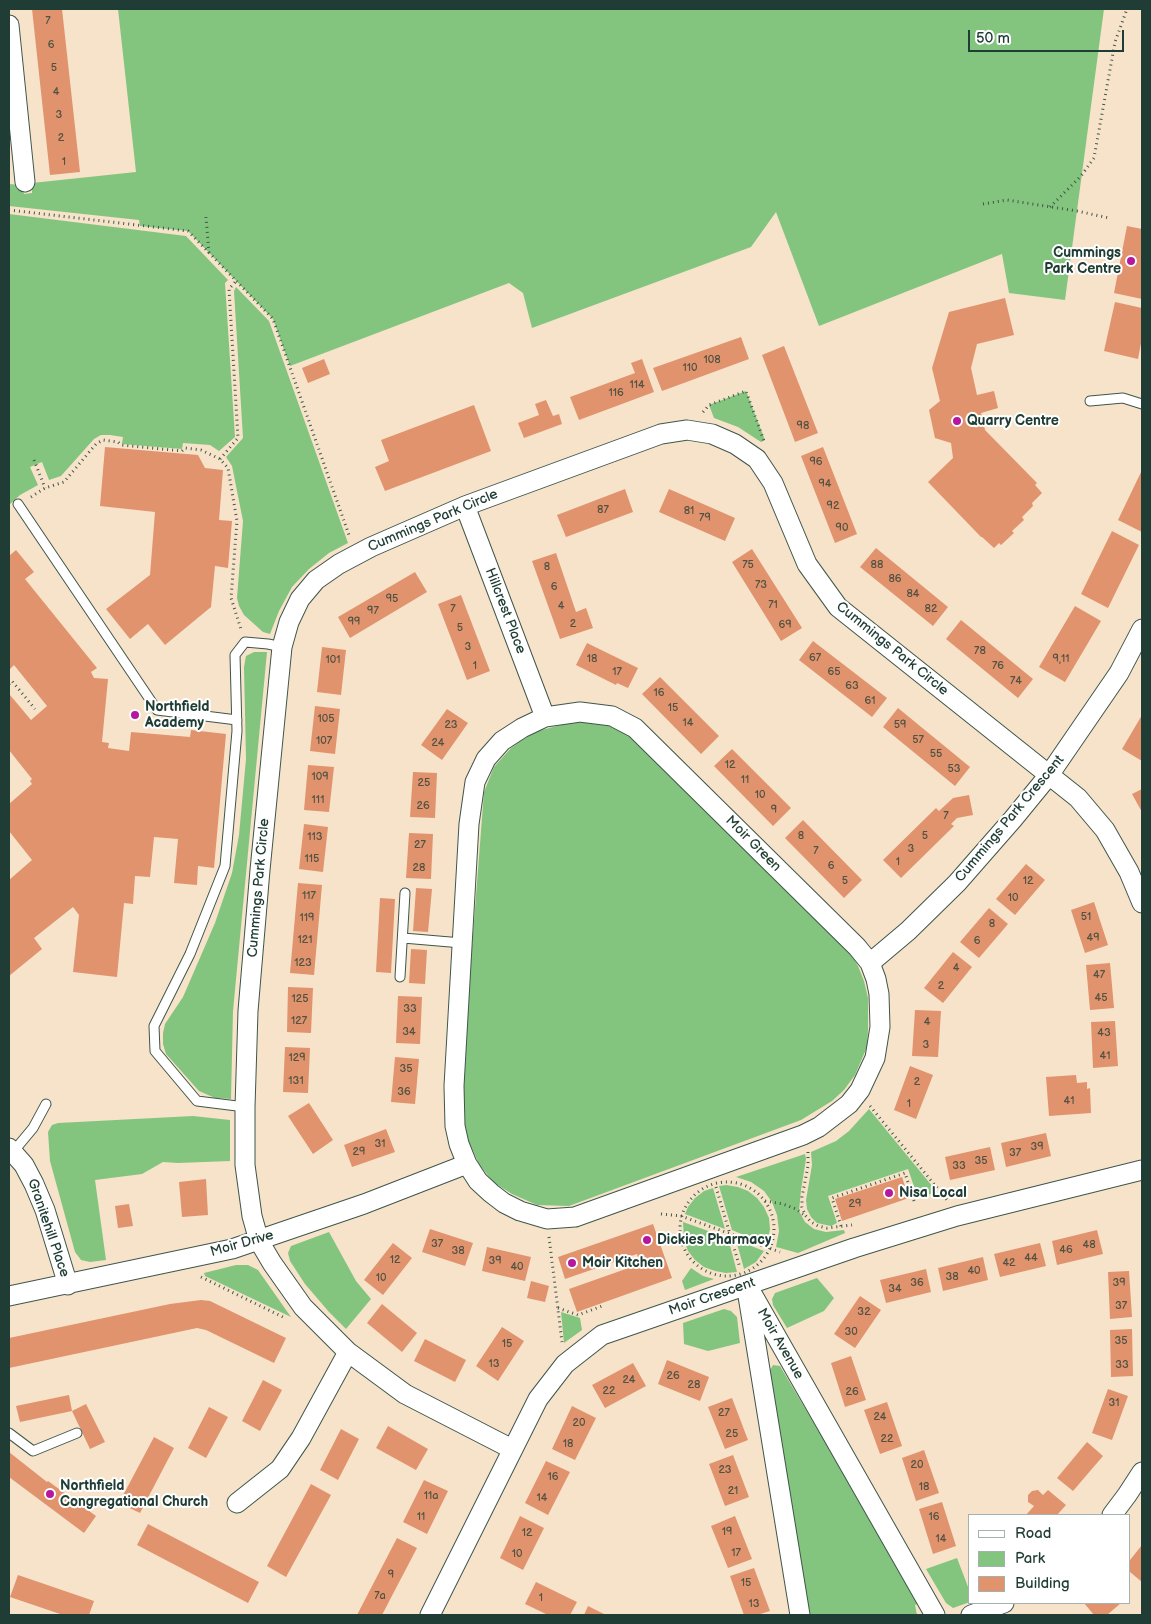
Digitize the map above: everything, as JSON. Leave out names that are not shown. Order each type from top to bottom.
[{"type":"street","points":[[9,25],[19,172]]},
{"type":"street","name":"Cummings Park Circle","points":[[512,1449],[405,1394],[348,1352],[303,1307],[259,1241],[252,1216],[245,1165],[248,1011],[282,646],[289,622],[300,599],[316,580],[339,564],[371,547],[464,506],[661,434],[687,430],[712,434],[735,444],[757,459],[772,483],[807,564],[838,607],[1078,798],[1105,830],[1129,872],[1142,903]]},
{"type":"street","name":"Hillcrest Place","points":[[464,506],[545,717]]},
{"type":"street","name":"Cummings Park Crescent","points":[[870,963],[957,883],[1049,775],[1119,673],[1142,629]]},
{"type":"street","name":"Moir Green","points":[[580,712],[612,716],[635,728],[857,947],[870,963],[880,994],[880,1027],[876,1058],[860,1090],[849,1104],[820,1127],[712,1176],[575,1217],[547,1219],[520,1211],[504,1203],[491,1193],[478,1180],[467,1164],[459,1144],[455,1126],[454,1104],[462,942],[469,824],[475,782],[486,758],[502,741],[522,728],[545,717],[580,712]]},
{"type":"street","name":"Granitehill Place","points":[[11,1150],[24,1166],[34,1184],[68,1284]]},
{"type":"street","name":"Moir Drive","points":[[9,1296],[232,1249],[447,1173],[467,1164]]},
{"type":"street","name":"Moir Crescent","points":[[438,1613],[512,1449],[538,1398],[565,1364],[602,1335],[745,1280],[957,1216],[1142,1170]]},
{"type":"street","name":"Moir Avenue","points":[[745,1280],[800,1615]]},
{"type":"street","name":"Moir Avenue","points":[[745,1280],[935,1615]]},
{"type":"street","points":[[237,1503],[280,1469],[301,1438],[348,1352]]},
{"type":"street","points":[[1113,1514],[1142,1472]]},
{"type":"street","points":[[971,1615],[1001,1604]]},
{"type":"lane","points":[[1090,401],[1123,398],[1142,404]]},
{"type":"lane","points":[[18,504],[157,710],[237,720]]},
{"type":"lane","points":[[245,1107],[197,1101],[155,1051],[154,1026],[190,954],[225,866],[237,731],[235,655],[245,642],[282,646]]},
{"type":"lane","points":[[400,977],[405,893]]},
{"type":"lane","points":[[402,938],[462,942]]},
{"type":"lane","points":[[11,1150],[32,1128],[46,1104]]},
{"type":"lane","points":[[9,1433],[33,1450],[77,1433]]},
{"type":"path","points":[[1050,206],[1081,176],[1094,158],[1115,42],[1127,9]]},
{"type":"path","points":[[983,204],[1007,200],[1050,206],[1109,218]]},
{"type":"path","points":[[9,210],[188,232],[273,319],[352,545]]},
{"type":"path","points":[[206,217],[209,253]]},
{"type":"path","points":[[220,459],[238,438],[229,288],[236,281]]},
{"type":"path","points":[[698,418],[709,405],[746,391],[765,440],[762,447]]},
{"type":"path","points":[[18,504],[45,488],[64,482],[96,444],[103,440],[118,442],[120,445],[156,449],[182,451],[185,448],[201,450],[220,459],[228,468],[237,521],[231,598],[245,642]]},
{"type":"path","points":[[34,460],[45,488]]},
{"type":"path","points":[[9,684],[12,681],[35,708]]},
{"type":"path","points":[[868,1104],[952,1205]]},
{"type":"path","points":[[805,1215],[802,1207],[802,1197],[808,1166],[809,1155],[807,1149]]},
{"type":"path","points":[[841,1226],[832,1198],[905,1173],[915,1204]]},
{"type":"path","points":[[712,1176],[746,1186],[756,1192],[765,1201],[771,1212],[774,1224],[774,1237],[770,1249],[764,1260],[745,1280]]},
{"type":"path","points":[[712,1176],[690,1200],[681,1216],[680,1235],[682,1247],[688,1258],[708,1273],[745,1280]]},
{"type":"path","points":[[712,1176],[745,1280]]},
{"type":"path","points":[[765,1201],[783,1204],[796,1209],[818,1226],[826,1228],[852,1225]]},
{"type":"path","points":[[661,1214],[681,1216],[787,1254]]},
{"type":"path","points":[[548,1231],[563,1348]]},
{"type":"path","points":[[198,1275],[292,1321]]},
{"type":"path","points":[[558,1308],[578,1315],[602,1306]]},
{"type":"green space","points":[[118,9],[1104,9],[1065,300],[1009,293],[1002,254],[819,326],[776,212],[751,247],[532,328],[523,293],[509,283],[290,366],[273,319],[188,231],[140,226],[139,220],[9,206],[9,184],[21,185],[24,194],[32,193],[32,183],[136,172]]},
{"type":"green space","points":[[9,214],[186,236],[228,280],[225,283],[235,437],[219,451],[210,445],[183,443],[182,449],[122,444],[123,437],[101,435],[94,439],[61,476],[49,480],[42,462],[30,467],[38,485],[20,495],[9,505]]},
{"type":"green space","points":[[236,287],[269,321],[348,543],[329,553],[309,569],[292,587],[279,611],[270,634],[263,632],[244,615],[237,598],[243,521],[232,466],[226,457],[243,438],[234,291]]},
{"type":"green space","points":[[746,391],[765,440],[761,442],[738,427],[714,418],[709,405]]},
{"type":"green space","points":[[254,652],[267,652],[233,1011],[231,1099],[215,1098],[199,1091],[166,1054],[163,1044],[163,1033],[165,1024],[183,997],[215,923],[232,873],[239,835],[246,759],[244,667],[246,656]]},
{"type":"green space","points":[[596,721],[627,732],[847,947],[858,966],[868,998],[867,1047],[855,1075],[844,1090],[832,1101],[801,1120],[569,1206],[537,1205],[512,1194],[493,1182],[479,1164],[466,1135],[460,1103],[484,792],[494,767],[511,748],[522,740],[538,731],[568,723]]},
{"type":"green space","points":[[869,1109],[937,1192],[918,1198],[908,1169],[828,1196],[837,1223],[831,1226],[817,1223],[807,1209],[806,1200],[812,1165],[811,1152],[836,1141],[849,1131]]},
{"type":"green space","points":[[193,1116],[230,1120],[230,1161],[163,1162],[142,1174],[95,1180],[106,1260],[90,1262],[81,1260],[75,1252],[50,1161],[48,1132],[52,1125],[58,1123]]},
{"type":"green space","points":[[805,1154],[806,1159],[799,1211],[805,1222],[814,1229],[826,1232],[844,1230],[845,1233],[798,1253],[776,1247],[779,1231],[777,1215],[772,1202],[764,1191],[751,1182],[736,1177]]},
{"type":"green space","points":[[726,1185],[748,1191],[764,1207],[769,1218],[770,1229],[767,1245],[732,1230],[719,1186]]},
{"type":"green space","points":[[713,1188],[725,1229],[685,1214],[695,1198],[704,1191]]},
{"type":"green space","points":[[683,1222],[728,1238],[737,1272],[715,1271],[704,1267],[695,1260],[688,1251],[684,1240]]},
{"type":"green space","points":[[329,1232],[356,1281],[371,1299],[346,1329],[305,1284],[290,1261],[288,1253],[291,1246]]},
{"type":"green space","points":[[736,1240],[764,1251],[756,1262],[744,1269]]},
{"type":"green space","points":[[236,1265],[248,1265],[258,1270],[291,1317],[205,1276],[204,1273]]},
{"type":"green space","points":[[691,1268],[703,1276],[714,1279],[685,1290],[682,1281]]},
{"type":"green space","points":[[817,1278],[834,1298],[824,1311],[787,1328],[773,1305],[772,1299],[775,1293]]},
{"type":"green space","points":[[724,1309],[731,1311],[737,1317],[740,1343],[708,1351],[684,1344],[683,1323]]},
{"type":"green space","points":[[561,1312],[580,1318],[582,1330],[564,1343]]},
{"type":"green space","points":[[773,1365],[780,1366],[912,1589],[918,1604],[915,1605],[917,1615],[806,1615],[770,1370]]},
{"type":"green space","points":[[957,1558],[968,1587],[968,1603],[953,1608],[946,1603],[926,1569]]},
{"type":"building","points":[[32,9],[62,9],[80,172],[50,175]]},
{"type":"building","name":"Cummings Park Centre","points":[[1127,226],[1142,229],[1142,299],[1114,293]]},
{"type":"building","name":"Quarry Centre","points":[[1005,298],[1014,335],[977,344],[971,368],[977,395],[994,391],[998,408],[981,413],[985,430],[1037,483],[1035,485],[1042,493],[1022,517],[1024,520],[1012,531],[1014,533],[1001,545],[999,543],[994,548],[928,482],[953,458],[951,443],[935,438],[929,410],[940,401],[932,368],[949,312]]},
{"type":"building","points":[[1115,302],[1142,308],[1142,338],[1138,359],[1104,351]]},
{"type":"building","points":[[741,337],[749,359],[662,391],[653,368]]},
{"type":"building","points":[[784,346],[818,433],[795,442],[762,355]]},
{"type":"building","points":[[324,359],[330,374],[308,383],[302,368]]},
{"type":"building","points":[[642,359],[654,392],[579,420],[570,397],[635,373],[631,363]]},
{"type":"building","points":[[546,400],[553,416],[559,414],[562,424],[524,438],[518,423],[539,415],[535,404]]},
{"type":"building","points":[[474,405],[491,451],[385,491],[375,467],[389,461],[381,440]]},
{"type":"building","points":[[105,447],[198,455],[205,468],[223,470],[219,520],[232,521],[228,568],[215,566],[211,607],[165,645],[148,624],[130,639],[106,609],[150,575],[155,512],[100,506]]},
{"type":"building","points":[[823,447],[857,534],[835,543],[801,456]]},
{"type":"building","points":[[1142,470],[1142,532],[1118,520]]},
{"type":"building","points":[[625,489],[633,512],[566,537],[557,515]]},
{"type":"building","points":[[669,489],[735,518],[725,541],[659,512]]},
{"type":"building","points":[[1112,531],[1139,545],[1108,608],[1081,594]]},
{"type":"building","points":[[876,548],[948,607],[933,626],[860,567]]},
{"type":"building","points":[[752,549],[802,628],[781,641],[732,562]]},
{"type":"building","points":[[16,550],[34,572],[25,579],[97,668],[91,672],[94,678],[108,679],[102,742],[109,743],[108,748],[129,751],[131,732],[190,737],[191,730],[226,734],[214,868],[198,866],[197,885],[174,883],[178,839],[154,837],[150,877],[135,876],[133,904],[124,903],[117,977],[73,972],[79,915],[73,907],[34,938],[42,949],[9,976],[9,880],[32,860],[9,831],[9,804],[32,784],[30,781],[32,779],[9,750],[9,697],[10,695],[31,720],[47,706],[14,665],[9,670],[9,556]]},
{"type":"building","points":[[556,553],[576,612],[586,608],[593,628],[560,639],[532,561]]},
{"type":"building","points":[[415,572],[427,592],[350,638],[338,617]]},
{"type":"building","points":[[461,595],[490,671],[467,680],[438,604]]},
{"type":"building","points":[[1075,606],[1101,621],[1065,682],[1039,667]]},
{"type":"building","points":[[961,620],[1033,679],[1018,698],[946,639]]},
{"type":"building","points":[[813,641],[887,698],[872,717],[799,660]]},
{"type":"building","points":[[587,643],[638,668],[628,688],[617,683],[616,685],[576,665]]},
{"type":"building","points":[[322,647],[346,650],[341,695],[317,692]]},
{"type":"building","points":[[660,677],[719,736],[701,754],[642,694]]},
{"type":"building","points":[[315,706],[340,709],[335,754],[310,751]]},
{"type":"building","points":[[898,708],[970,767],[955,786],[883,727]]},
{"type":"building","points":[[447,709],[468,723],[442,760],[421,745]]},
{"type":"building","points":[[1142,715],[1142,761],[1122,749]]},
{"type":"building","points":[[732,749],[791,808],[773,826],[714,766]]},
{"type":"building","points":[[308,765],[334,767],[329,812],[304,810]]},
{"type":"building","points":[[413,772],[437,773],[435,818],[410,817]]},
{"type":"building","points":[[1142,789],[1142,812],[1132,794]]},
{"type":"building","points":[[969,795],[973,815],[957,818],[951,824],[954,826],[901,878],[883,860],[936,808],[939,811],[953,798]]},
{"type":"building","points":[[803,820],[862,880],[844,898],[785,838]]},
{"type":"building","points":[[304,824],[328,827],[323,872],[299,869]]},
{"type":"building","points":[[409,833],[433,834],[431,879],[406,878]]},
{"type":"building","points":[[1026,864],[1045,880],[1015,915],[996,899]]},
{"type":"building","points":[[298,883],[322,885],[314,975],[290,973]]},
{"type":"building","points":[[416,888],[432,889],[428,932],[413,931]]},
{"type":"building","points":[[380,898],[395,899],[391,973],[376,972]]},
{"type":"building","points":[[1094,902],[1108,945],[1085,953],[1071,910]]},
{"type":"building","points":[[989,908],[1008,924],[979,958],[960,942]]},
{"type":"building","points":[[411,949],[427,950],[425,984],[409,983]]},
{"type":"building","points":[[953,952],[972,967],[943,1003],[924,988]]},
{"type":"building","points":[[1110,963],[1114,1008],[1090,1010],[1086,965]]},
{"type":"building","points":[[288,987],[313,988],[311,1033],[287,1032]]},
{"type":"building","points":[[398,996],[422,997],[420,1044],[396,1043]]},
{"type":"building","points":[[915,1010],[941,1011],[938,1057],[912,1056]]},
{"type":"building","points":[[1115,1021],[1118,1066],[1093,1068],[1091,1022]]},
{"type":"building","points":[[285,1047],[310,1048],[308,1093],[283,1092]]},
{"type":"building","points":[[395,1057],[419,1059],[415,1104],[391,1102]]},
{"type":"building","points":[[910,1066],[933,1075],[916,1119],[894,1110]]},
{"type":"building","points":[[1076,1075],[1077,1083],[1087,1082],[1087,1089],[1090,1088],[1091,1113],[1049,1116],[1046,1077]]},
{"type":"building","points":[[309,1103],[333,1140],[313,1154],[288,1116]]},
{"type":"building","points":[[386,1129],[395,1152],[352,1167],[344,1145]]},
{"type":"building","points":[[1046,1133],[1051,1156],[1006,1167],[1001,1143]]},
{"type":"building","points":[[990,1147],[995,1170],[950,1180],[945,1157]]},
{"type":"building","points":[[902,1177],[909,1198],[842,1221],[835,1199]]},
{"type":"building","points":[[206,1179],[208,1215],[182,1217],[179,1182]]},
{"type":"building","points":[[129,1204],[133,1226],[118,1228],[115,1206]]},
{"type":"building","points":[[653,1224],[672,1278],[577,1312],[569,1289],[640,1264],[637,1254],[565,1279],[558,1257]]},
{"type":"building","points":[[430,1229],[473,1243],[465,1266],[422,1252]]},
{"type":"building","points":[[1097,1230],[1103,1254],[1057,1265],[1052,1241]]},
{"type":"building","points":[[393,1243],[412,1258],[383,1295],[364,1280]]},
{"type":"building","points":[[1040,1243],[1046,1266],[1000,1277],[994,1254]]},
{"type":"building","points":[[487,1247],[531,1257],[525,1281],[482,1271]]},
{"type":"building","points":[[983,1257],[988,1280],[943,1291],[938,1268]]},
{"type":"building","points":[[926,1269],[931,1292],[886,1303],[880,1280]]},
{"type":"building","points":[[1129,1271],[1132,1317],[1110,1319],[1108,1272]]},
{"type":"building","points":[[531,1281],[549,1286],[545,1302],[527,1298]]},
{"type":"building","points":[[860,1296],[881,1310],[855,1348],[834,1334]]},
{"type":"building","points":[[201,1300],[210,1301],[286,1338],[274,1363],[206,1330],[197,1328],[9,1368],[9,1338],[170,1304]]},
{"type":"building","points":[[382,1304],[417,1333],[402,1352],[367,1323]]},
{"type":"building","points":[[502,1327],[524,1341],[498,1381],[476,1366]]},
{"type":"building","points":[[1132,1329],[1133,1376],[1111,1377],[1110,1330]]},
{"type":"building","points":[[425,1339],[466,1360],[455,1382],[414,1361]]},
{"type":"building","points":[[851,1356],[866,1400],[845,1407],[831,1363]]},
{"type":"building","points":[[667,1360],[709,1377],[700,1401],[658,1384]]},
{"type":"building","points":[[633,1363],[646,1386],[605,1408],[592,1385]]},
{"type":"building","points":[[263,1380],[282,1390],[260,1431],[242,1421]]},
{"type":"building","points":[[1108,1389],[1128,1396],[1112,1440],[1092,1433]]},
{"type":"building","points":[[69,1395],[72,1411],[20,1422],[16,1406]]},
{"type":"building","points":[[732,1398],[748,1440],[725,1449],[708,1407]]},
{"type":"building","points":[[887,1402],[902,1446],[880,1454],[864,1410]]},
{"type":"building","points":[[86,1404],[105,1442],[90,1449],[72,1411]]},
{"type":"building","points":[[572,1406],[596,1418],[575,1460],[552,1449]]},
{"type":"building","points":[[209,1407],[228,1417],[206,1458],[188,1448]]},
{"type":"building","points":[[388,1426],[428,1449],[416,1470],[376,1448]]},
{"type":"building","points":[[341,1429],[359,1439],[338,1480],[320,1470]]},
{"type":"building","points":[[154,1437],[174,1448],[140,1513],[119,1503]]},
{"type":"building","points":[[1087,1442],[1103,1456],[1073,1491],[1057,1478]]},
{"type":"building","points":[[924,1450],[939,1493],[916,1501],[902,1458]]},
{"type":"building","name":"Northfield Congregational Church","points":[[9,1452],[47,1482],[96,1516],[84,1533],[9,1477]]},
{"type":"building","points":[[733,1455],[749,1497],[725,1506],[709,1464]]},
{"type":"building","points":[[546,1461],[570,1472],[548,1515],[525,1503]]},
{"type":"building","points":[[424,1480],[448,1491],[427,1534],[403,1522]]},
{"type":"building","points":[[311,1484],[331,1495],[286,1577],[267,1566]]},
{"type":"building","points":[[1038,1490],[1043,1495],[1048,1490],[1066,1505],[1058,1514],[1027,1514],[1034,1506],[1028,1502],[1028,1495],[1032,1491]]},
{"type":"building","points":[[942,1502],[956,1546],[933,1554],[919,1509]]},
{"type":"building","points":[[520,1516],[544,1528],[523,1570],[500,1558]]},
{"type":"building","points":[[735,1516],[752,1559],[728,1568],[711,1526]]},
{"type":"building","points":[[148,1524],[259,1582],[248,1603],[137,1545]]},
{"type":"building","points":[[397,1538],[417,1548],[382,1615],[357,1615]]},
{"type":"building","points":[[1142,1545],[1142,1582],[1131,1573],[1131,1559]]},
{"type":"building","points":[[754,1568],[770,1611],[757,1615],[744,1615],[730,1576]]},
{"type":"building","points":[[18,1575],[94,1601],[89,1615],[63,1615],[10,1597]]},
{"type":"building","points":[[536,1582],[577,1602],[570,1615],[548,1615],[525,1604]]},
{"type":"building","points":[[1085,1604],[1120,1604],[1107,1615],[1094,1615]]},
{"type":"building","points":[[588,1606],[606,1615],[584,1615]]},
{"type":"place","name":"Cummings Park Centre","points":[[1131,261]]},
{"type":"place","name":"Quarry Centre","points":[[957,421]]},
{"type":"place","name":"Northfield Academy","points":[[135,715]]},
{"type":"place","name":"Nisa Local","points":[[889,1193]]},
{"type":"place","name":"Dickies Pharmacy","points":[[647,1240]]},
{"type":"place","name":"Moir Kitchen","points":[[572,1263]]},
{"type":"place","name":"Northfield Congregational Church","points":[[50,1494]]}]
